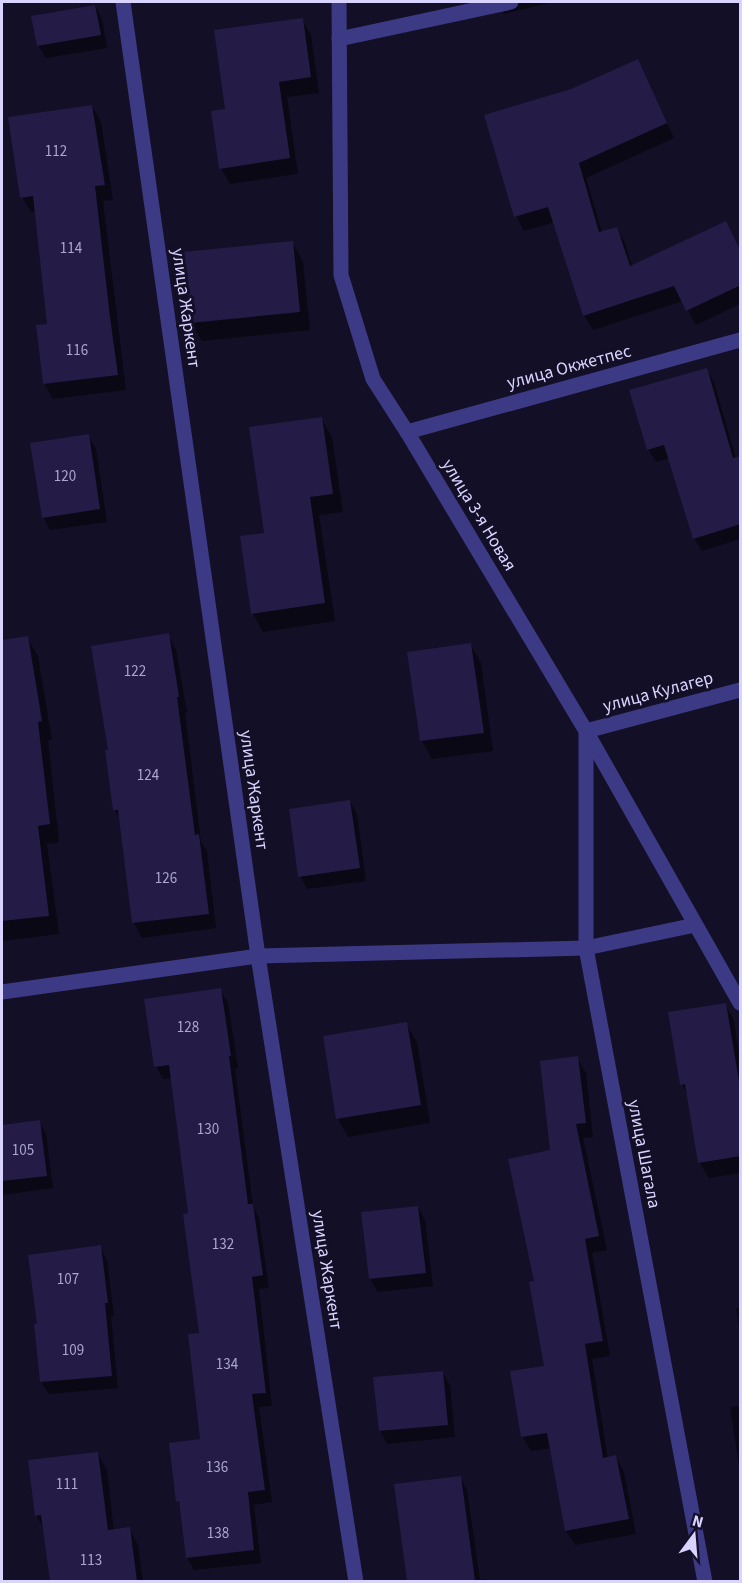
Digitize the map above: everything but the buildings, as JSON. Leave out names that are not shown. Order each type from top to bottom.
[{"type":"street","name":"улица Жаркент","points":[[123,2],[258,956],[356,1581]]},
{"type":"street","name":"улица 3-я Новая","points":[[339,2],[341,275],[373,379],[586,731],[741,1003]]},
{"type":"street","points":[[339,39],[511,2]]},
{"type":"street","name":"улица Окжетпес","points":[[407,432],[741,340]]},
{"type":"street","name":"улица Кулагер","points":[[586,731],[741,690]]},
{"type":"street","name":"улица Шагала","points":[[586,731],[586,948],[705,1581]]},
{"type":"street","points":[[2,992],[258,956],[586,948],[695,925]]}]
